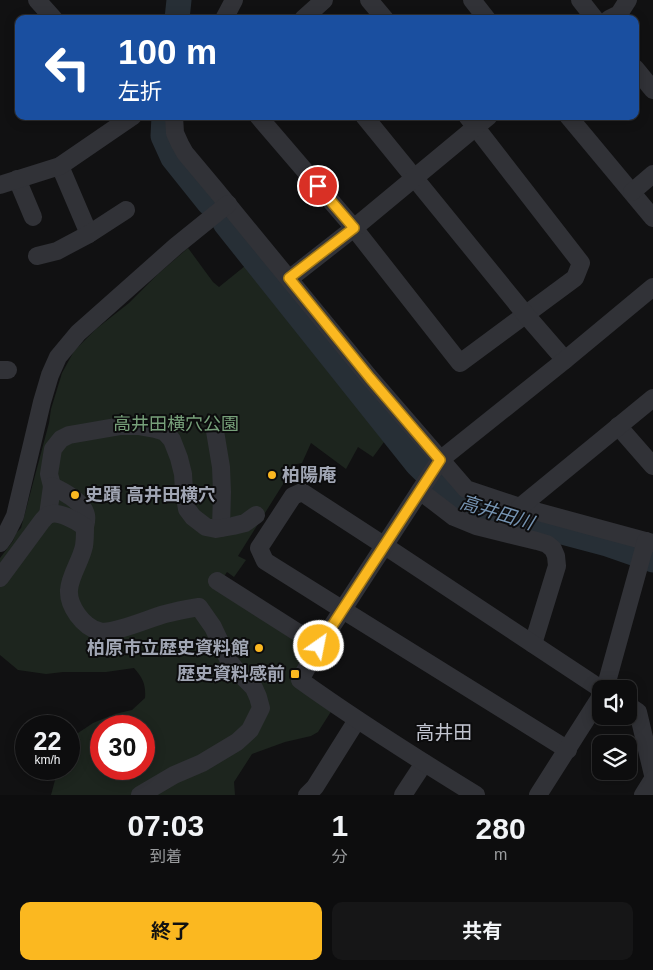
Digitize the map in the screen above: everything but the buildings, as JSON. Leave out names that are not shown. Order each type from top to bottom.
[{"type":"street","points":[[37,0],[50,15]]},
{"type":"street","points":[[226,15],[234,0]]},
{"type":"street","points":[[307,15],[324,0]]},
{"type":"street","points":[[369,0],[382,15]]},
{"type":"street","points":[[472,0],[484,15]]},
{"type":"street","points":[[580,0],[592,15]]},
{"type":"street","points":[[617,15],[628,0]]},
{"type":"street","points":[[639,73],[653,90]]},
{"type":"street","points":[[0,185],[60,166],[127,120]]},
{"type":"street","points":[[174,120],[175,133],[185,153],[370,378],[454,517],[476,526],[547,544],[553,549],[557,566],[533,644]]},
{"type":"street","points":[[261,120],[354,228],[460,363],[575,278],[582,263],[477,120],[414,178],[354,228],[289,278]]},
{"type":"street","points":[[367,120],[565,360]]},
{"type":"street","points":[[571,120],[653,218]]},
{"type":"street","points":[[60,166],[89,234]]},
{"type":"street","points":[[632,192],[653,174]]},
{"type":"street","points":[[17,180],[33,217]]},
{"type":"street","points":[[0,543],[15,516],[42,402],[50,375],[58,357],[78,333],[176,246],[228,204]]},
{"type":"street","points":[[37,256],[57,251],[89,234],[126,210]]},
{"type":"street","points":[[476,795],[357,720],[300,680],[319,646],[430,476],[653,287]]},
{"type":"street","points":[[520,507],[653,398]]},
{"type":"street","points":[[0,578],[48,515],[52,486],[49,474],[52,449],[61,439],[69,435],[121,426],[138,426],[165,432],[172,440],[179,458],[187,509],[192,517],[206,527],[216,529],[245,523],[256,515]]},
{"type":"street","points":[[618,426],[653,466]]},
{"type":"street","points":[[214,431],[221,467],[222,528]]},
{"type":"street","points":[[430,476],[645,549],[608,680]]},
{"type":"street","points":[[52,486],[64,492],[81,506],[86,514],[84,548],[69,589],[70,601],[81,620],[100,632],[119,629],[166,613],[199,607],[213,627],[233,666],[254,688],[258,697],[261,708],[250,730],[237,742],[202,763],[174,775],[140,795]]},
{"type":"street","points":[[568,750],[265,561],[259,548],[293,496],[302,492],[592,684]]},
{"type":"street","points":[[48,515],[56,514],[77,521],[85,527]]},
{"type":"street","points":[[217,581],[319,646]]},
{"type":"street","points":[[538,795],[592,711]]},
{"type":"street","points":[[637,711],[653,775]]},
{"type":"street","points":[[317,792],[357,720]]},
{"type":"street","points":[[403,795],[424,763]]},
{"type":"street","points":[[642,795],[653,779]]},
{"type":"green space","name":"高井田横穴公園","points":[[188,248],[213,282],[219,287],[245,266],[300,333],[316,349],[343,388],[387,438],[373,457],[358,447],[346,469],[311,443],[302,463],[292,465],[285,481],[238,556],[246,560],[234,577],[227,572],[219,584],[308,646],[296,671],[290,678],[332,710],[318,732],[311,736],[285,742],[252,754],[234,782],[235,795],[51,795],[55,780],[80,780],[80,732],[90,725],[90,780],[155,780],[155,715],[113,715],[132,710],[145,698],[142,678],[134,668],[106,672],[46,674],[18,670],[0,655],[0,558],[21,528],[62,373],[74,351],[96,329],[129,303]]},
{"type":"waterway","name":"高井田川","points":[[177,15],[179,0]]},
{"type":"waterway","name":"高井田川","points":[[164,120],[163,136],[173,158],[209,203]]},
{"type":"waterway","name":"高井田川","points":[[225,223],[417,464],[453,499],[528,523],[607,544],[653,560]]},
{"type":"place","name":"柏陽庵","points":[[272,475]]},
{"type":"place","name":"史蹟 高井田横穴","points":[[75,495]]},
{"type":"place","name":"柏原市立歴史資料館","points":[[259,648]]},
{"type":"place","name":"歴史資料感前","points":[[295,674]]},
{"type":"district","name":"高井田","points":[[444,732]]},
{"type":"route","points":[[318,186],[354,228],[289,278],[370,378],[440,460],[319,646]]}]
